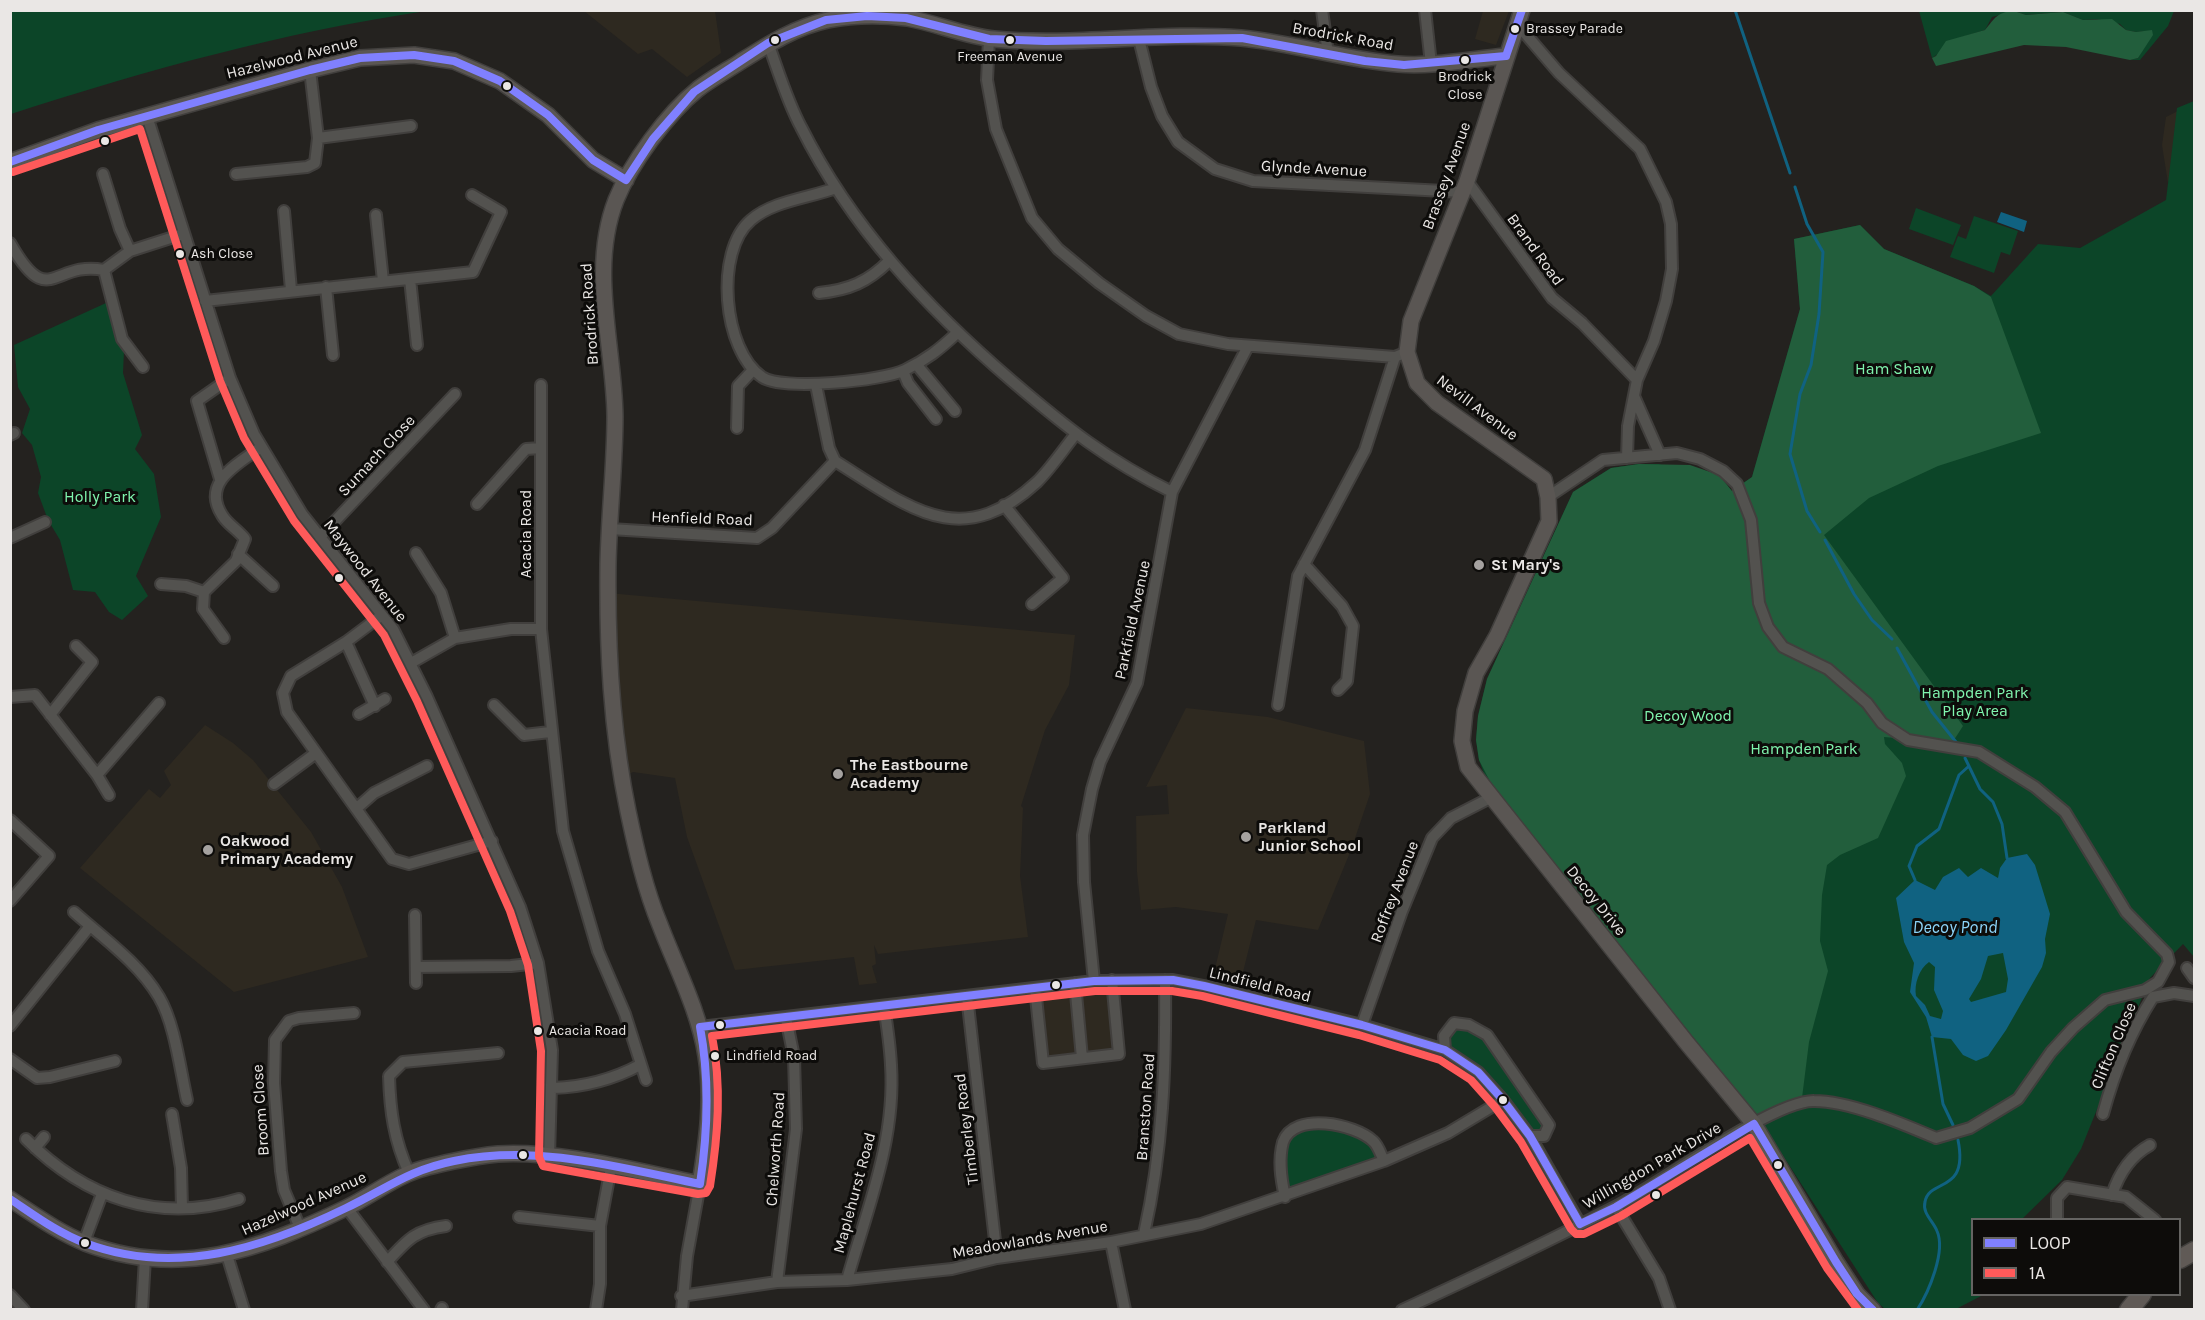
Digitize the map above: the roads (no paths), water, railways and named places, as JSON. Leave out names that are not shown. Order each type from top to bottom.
[{"type":"main road","points":[[2129,1310],[2140,1296]]},
{"type":"street","points":[[1322,10],[1328,54]]},
{"type":"street","points":[[1425,10],[1431,64]]},
{"type":"street","points":[[1522,14],[1560,73],[1640,149],[1666,202],[1671,224],[1670,280],[1654,341],[1637,380],[1628,426],[1627,458]]},
{"type":"street","name":"Brassey Avenue","points":[[1401,355],[1411,321],[1465,186],[1506,56],[1522,14]]},
{"type":"street","name":"Brodrick Road","points":[[682,1310],[681,1296],[708,1134],[709,1095],[706,1054],[700,1028],[646,884],[620,769],[608,662],[615,417],[605,306],[604,258],[612,214],[626,180],[653,139],[694,92],[768,42],[826,20],[867,16],[906,18],[989,39],[1046,41],[1242,38],[1404,65],[1506,56]]},
{"type":"street","points":[[989,39],[987,80],[996,129],[1032,218],[1058,249],[1099,283],[1146,316],[1179,334],[1248,346],[1401,355],[1365,450],[1298,576],[1278,705]]},
{"type":"street","name":"Glynde Avenue","points":[[1139,39],[1162,116],[1178,142],[1215,169],[1253,181],[1465,186]]},
{"type":"street","points":[[768,42],[800,126],[836,188],[890,261],[957,333],[1075,435],[1128,470],[1172,492]]},
{"type":"street","name":"Hazelwood Avenue","points":[[10,162],[147,116],[310,70],[360,58],[414,55],[454,61],[502,82],[548,115],[594,160],[626,180]]},
{"type":"street","points":[[236,174],[307,166],[315,163],[318,138],[310,70]]},
{"type":"street","name":"Maywood Avenue","points":[[147,116],[230,378],[261,447],[289,496],[382,615],[411,663],[520,907],[538,963],[552,1050],[553,1088],[549,1157]]},
{"type":"street","points":[[318,138],[411,126]]},
{"type":"street","points":[[103,174],[120,230],[130,251]]},
{"type":"street","name":"Brand Road","points":[[1465,186],[1552,298],[1582,323],[1637,380]]},
{"type":"street","points":[[836,188],[771,208],[750,220],[733,246],[726,283],[728,310],[739,343],[753,370],[764,379],[816,385],[903,372],[929,359],[957,333]]},
{"type":"street","points":[[205,301],[473,272],[501,212],[472,195]]},
{"type":"street","points":[[284,211],[291,290]]},
{"type":"street","points":[[376,215],[383,280]]},
{"type":"street","points":[[10,243],[24,267],[36,278],[53,279],[92,268],[104,270],[130,251],[183,234]]},
{"type":"street","points":[[819,293],[853,288],[873,277],[890,261]]},
{"type":"street","points":[[104,270],[122,339],[143,367]]},
{"type":"street","points":[[410,279],[417,345]]},
{"type":"street","points":[[326,287],[333,355]]},
{"type":"street","name":"Parkfield Avenue","points":[[1094,981],[1084,882],[1083,835],[1100,762],[1137,683],[1172,492],[1248,346]]},
{"type":"street","name":"Nevill Avenue","points":[[1401,355],[1417,383],[1437,403],[1544,478]]},
{"type":"street","points":[[916,364],[955,411]]},
{"type":"street","points":[[737,428],[738,386],[753,370]]},
{"type":"street","points":[[903,372],[908,383],[936,419]]},
{"type":"street","points":[[224,638],[203,609],[204,592],[236,561],[245,539],[222,516],[215,498],[220,478],[197,400],[230,378]]},
{"type":"street","name":"Acacia Road","points":[[541,385],[541,629],[550,732],[563,831],[598,951],[625,1014],[646,1080]]},
{"type":"street","points":[[816,385],[829,448],[835,461],[922,511],[944,519],[961,520],[982,516],[1004,505],[1037,482],[1075,435]]},
{"type":"street","name":"Sumach Close","points":[[320,537],[454,394]]},
{"type":"street","points":[[1548,497],[1603,460],[1660,455],[1634,396]]},
{"type":"street","points":[[220,478],[261,447]]},
{"type":"street","points":[[477,504],[526,449],[541,448]]},
{"type":"street","name":"Willingdon Park Drive","points":[[1402,1310],[1616,1207],[1754,1124],[1790,1107],[1814,1100],[1898,1122],[1936,1138],[1970,1128],[2018,1099],[2051,1052],[2105,1000],[2145,990],[2158,982],[2169,962],[2167,954],[2126,912],[2065,812],[2035,787],[1979,752],[1908,740],[1882,723],[1867,703],[1828,669],[1783,647],[1768,627],[1759,603],[1751,520],[1737,484],[1723,471],[1700,459],[1677,453],[1660,455]]},
{"type":"street","name":"Henfield Road","points":[[610,529],[757,538],[772,528],[835,461]]},
{"type":"street","name":"Decoy Drive","points":[[1544,478],[1549,520],[1497,636],[1476,673],[1465,711],[1462,741],[1468,767],[1490,798],[1754,1124],[1836,1262],[1857,1294],[1873,1310]]},
{"type":"street","points":[[1004,505],[1063,578],[1032,604]]},
{"type":"street","points":[[10,538],[45,522]]},
{"type":"street","points":[[416,553],[441,593],[455,638]]},
{"type":"street","points":[[238,554],[273,586]]},
{"type":"street","points":[[1304,564],[1342,606],[1353,626],[1347,681],[1338,690]]},
{"type":"street","points":[[161,584],[186,586],[204,592]]},
{"type":"street","points":[[382,615],[346,642],[291,676],[283,693],[288,712],[392,859],[409,864],[492,841]]},
{"type":"street","points":[[411,663],[455,638],[511,629],[541,629]]},
{"type":"street","points":[[346,642],[375,706]]},
{"type":"street","points":[[50,716],[92,662],[76,646]]},
{"type":"street","points":[[10,697],[35,695],[97,775],[109,795]]},
{"type":"street","points":[[359,714],[385,699]]},
{"type":"street","points":[[97,775],[159,704]]},
{"type":"street","points":[[494,705],[524,735],[550,732]]},
{"type":"street","points":[[274,784],[316,753]]},
{"type":"street","points":[[357,808],[374,793],[427,766]]},
{"type":"street","name":"Roffrey Avenue","points":[[1362,1025],[1432,838],[1451,818],[1490,798]]},
{"type":"street","points":[[10,820],[49,856],[10,901]]},
{"type":"street","points":[[74,912],[111,943],[158,997],[167,1016],[187,1100]]},
{"type":"street","points":[[415,915],[416,983]]},
{"type":"street","points":[[10,1026],[90,926]]},
{"type":"street","points":[[416,967],[499,967],[538,963]]},
{"type":"street","points":[[2187,969],[2194,978]]},
{"type":"street","points":[[1035,988],[1043,1063],[1119,1054],[1112,980]]},
{"type":"street","name":"Lindfield Road","points":[[700,1028],[1094,981],[1165,980],[1204,986],[1362,1025],[1445,1050],[1478,1072],[1503,1101],[1530,1136],[1580,1224]]},
{"type":"street","name":"Branston Road","points":[[1144,1234],[1156,1181],[1163,1122],[1165,980]]},
{"type":"street","points":[[1075,983],[1082,1058]]},
{"type":"street","name":"Clifton Close","points":[[2103,1114],[2112,1081],[2141,1016],[2153,997],[2174,993],[2194,996]]},
{"type":"street","name":"Timberley Road","points":[[967,996],[998,1258]]},
{"type":"street","name":"Maplehurst Road","points":[[847,1280],[879,1171],[886,1137],[892,1066],[884,1006]]},
{"type":"street","name":"Broom Close","points":[[300,1228],[284,1190],[281,1171],[274,1083],[275,1040],[289,1022],[299,1018],[354,1012]]},
{"type":"street","name":"Chelworth Road","points":[[777,1282],[796,1129],[794,1066],[786,1018]]},
{"type":"street","points":[[1445,1050],[1444,1036],[1454,1023],[1469,1025],[1486,1035],[1549,1125],[1544,1136],[1530,1136]]},
{"type":"street","points":[[409,1173],[397,1147],[391,1125],[389,1076],[403,1062],[498,1053]]},
{"type":"street","points":[[10,1059],[37,1078],[115,1061]]},
{"type":"street","points":[[553,1088],[577,1087],[618,1077],[640,1065]]},
{"type":"street","name":"Meadowlands Avenue","points":[[681,1296],[777,1282],[847,1280],[952,1269],[998,1258],[1112,1242],[1201,1224],[1285,1197],[1384,1161],[1448,1133],[1503,1101]]},
{"type":"street","points":[[172,1114],[181,1168],[182,1208]]},
{"type":"street","points":[[1285,1197],[1280,1163],[1284,1140],[1300,1125],[1319,1122],[1349,1128],[1374,1141],[1384,1161]]},
{"type":"street","points":[[35,1148],[44,1137]]},
{"type":"street","points":[[26,1139],[61,1169],[102,1194],[149,1207],[201,1207],[239,1199]]},
{"type":"street","points":[[2112,1195],[2118,1175],[2136,1153],[2150,1145]]},
{"type":"street","name":"Hazelwood Avenue","points":[[10,1200],[55,1228],[84,1242],[145,1258],[187,1260],[227,1255],[264,1244],[347,1208],[409,1173],[498,1154],[549,1157],[700,1184]]},
{"type":"street","points":[[596,1310],[600,1284],[600,1226],[611,1167]]},
{"type":"street","points":[[2056,1218],[2057,1198],[2067,1187],[2126,1197],[2152,1218]]},
{"type":"street","points":[[84,1242],[102,1194]]},
{"type":"street","points":[[1616,1207],[1659,1278],[1670,1310]]},
{"type":"street","points":[[347,1208],[424,1310]]},
{"type":"street","points":[[519,1217],[532,1225],[600,1226]]},
{"type":"street","points":[[387,1262],[408,1239],[425,1229],[446,1226]]},
{"type":"street","points":[[1112,1242],[1125,1310]]},
{"type":"street","points":[[227,1255],[244,1310]]},
{"type":"street","points":[[142,1310],[145,1258]]},
{"type":"street","points":[[10,1295],[24,1310]]},
{"type":"water","points":[[2001,212],[2027,221],[2024,232],[1997,222]]},
{"type":"water","name":"Decoy Pond","points":[[2027,854],[2035,865],[2050,914],[2045,939],[2046,953],[2042,967],[2006,1030],[1988,1056],[1976,1061],[1963,1055],[1951,1039],[1932,1037],[1926,1017],[1910,992],[1914,963],[1904,942],[1896,898],[1915,880],[1935,890],[1943,877],[1959,868],[1968,877],[1981,868],[1998,878],[2000,868],[2007,858]],"holes":[[[2003,953],[2008,979],[2006,992],[1971,1002],[1969,999],[1981,979],[1988,956]],[[1929,962],[1935,967],[1934,990],[1943,1011],[1941,1019],[1930,1016],[1925,1005],[1916,996],[1918,977]]]},
{"type":"waterway","points":[[1735,10],[1790,173]]},
{"type":"waterway","points":[[1795,187],[1807,224],[1823,252],[1819,314],[1811,365],[1800,394],[1790,454],[1807,511],[1820,532]]},
{"type":"waterway","points":[[1825,540],[1854,594],[1872,620],[1892,639]]},
{"type":"waterway","points":[[1897,648],[1932,712],[1956,742]]},
{"type":"waterway","points":[[1965,758],[1980,789],[1993,802],[2002,824],[2007,858]]},
{"type":"waterway","points":[[1915,880],[1909,866],[1917,846],[1939,829],[1959,775],[1969,766]]},
{"type":"waterway","points":[[1932,1037],[1943,1104],[1953,1125]]},
{"type":"waterway","points":[[1917,1310],[1935,1271],[1939,1249],[1937,1231],[1924,1206],[1928,1195],[1953,1177],[1958,1169],[1960,1157],[1958,1140]]},
{"type":"place","name":"Brassey Parade","points":[[1515,29]]},
{"type":"place","name":"Freeman Avenue","points":[[1010,40]]},
{"type":"place","name":"Brodrick Close","points":[[1465,60]]},
{"type":"place","name":"Ash Close","points":[[180,254]]},
{"type":"place","name":"St Mary's","points":[[1479,565]]},
{"type":"place","name":"The Eastbourne Academy","points":[[838,774]]},
{"type":"place","name":"Parkland Junior School","points":[[1246,837]]},
{"type":"place","name":"Oakwood Primary Academy","points":[[208,850]]},
{"type":"place","name":"Acacia Road","points":[[538,1031]]},
{"type":"place","name":"Lindfield Road","points":[[715,1056]]},
{"type":"park label","name":"Ham Shaw","points":[[1894,369]]},
{"type":"park label","name":"Holly Park","points":[[100,497]]},
{"type":"park label","name":"Hampden Park Play Area","points":[[1975,702]]},
{"type":"park label","name":"Decoy Wood","points":[[1688,716]]},
{"type":"park label","name":"Hampden Park","points":[[1804,749]]}]
